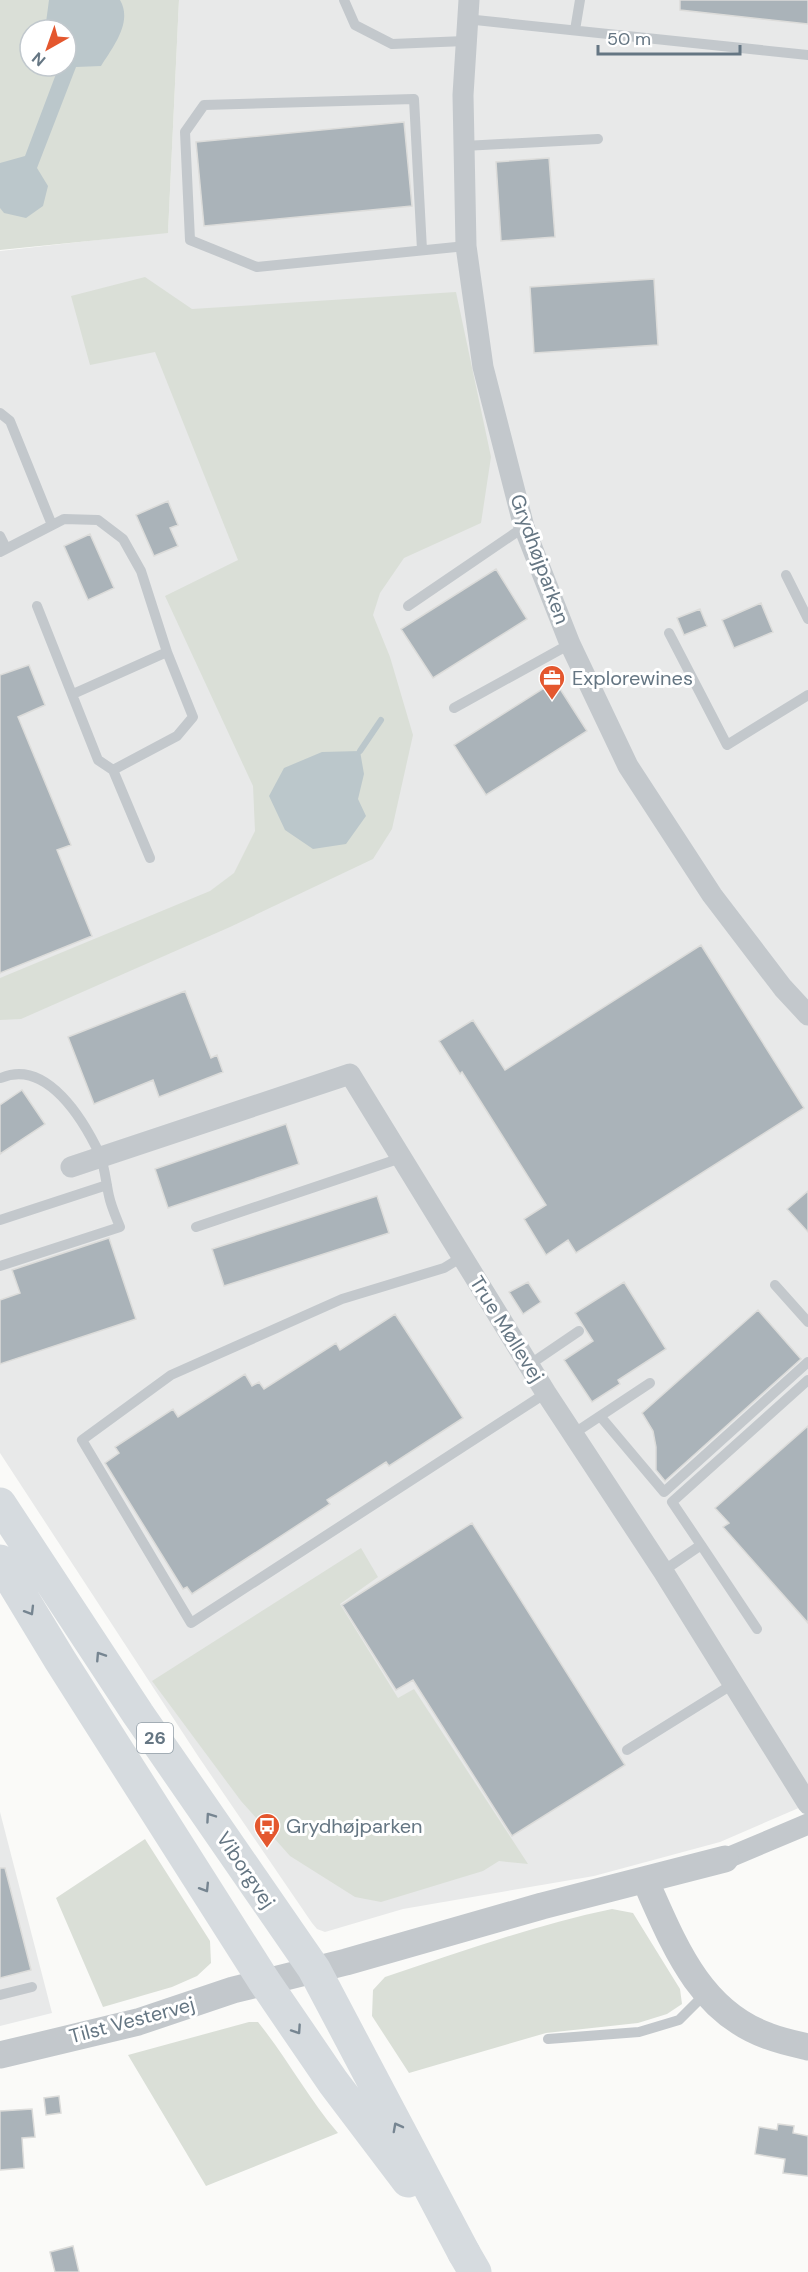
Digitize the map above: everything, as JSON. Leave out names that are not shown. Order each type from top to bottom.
[{"type":"main road","name":"Viborgvej","points":[[0,1504],[138,1714],[314,1970],[470,2263]]},
{"type":"main road","name":"Viborgvej","points":[[0,1561],[60,1660],[264,1981],[333,2082],[470,2263]]},
{"type":"street","name":"Grydhøjparken","points":[[467,9],[464,146],[466,246],[483,367],[524,527],[570,644],[628,766],[712,895],[783,988],[808,1015]]},
{"type":"street","name":"True Møllevej","points":[[71,1167],[350,1074],[546,1393],[663,1571],[808,1804]]},
{"type":"street","points":[[314,1970],[542,1906],[725,1859],[808,1824]]},
{"type":"street","points":[[645,1880],[683,1963],[706,1993],[734,2018],[750,2028],[767,2036],[808,2047]]},
{"type":"street","name":"Tilst Vestervej","points":[[0,2055],[138,2022],[233,1990],[314,1970]]},
{"type":"lane","points":[[344,0],[355,25],[392,44],[465,41]]},
{"type":"lane","points":[[575,30],[580,0]]},
{"type":"lane","points":[[467,9],[575,30],[808,55]]},
{"type":"lane","points":[[422,250],[414,99],[204,105],[185,132],[190,240],[257,267],[466,246]]},
{"type":"lane","points":[[464,146],[598,139]]},
{"type":"lane","points":[[0,413],[10,421],[52,525]]},
{"type":"lane","points":[[0,536],[3,550],[64,519],[98,520],[123,539],[141,571],[167,652],[193,717],[177,736],[113,770]]},
{"type":"lane","points":[[408,606],[524,527]]},
{"type":"lane","points":[[786,575],[808,619]]},
{"type":"lane","points":[[37,606],[98,760],[113,770],[150,858]]},
{"type":"lane","points":[[669,633],[727,746],[808,694]]},
{"type":"lane","points":[[454,708],[570,644]]},
{"type":"lane","points":[[73,694],[167,652]]},
{"type":"lane","points":[[0,1266],[120,1227],[100,1157],[71,1107],[52,1087],[32,1076],[20,1073],[1,1078]]},
{"type":"lane","points":[[196,1227],[401,1158]]},
{"type":"lane","points":[[0,1220],[107,1185]]},
{"type":"lane","points":[[462,1257],[444,1268],[342,1299],[171,1375],[82,1440],[191,1623],[546,1393]]},
{"type":"lane","points":[[776,1285],[808,1322]]},
{"type":"lane","points":[[529,1365],[579,1331]]},
{"type":"lane","points":[[600,1416],[664,1492],[808,1362]]},
{"type":"lane","points":[[757,1629],[672,1502],[808,1380]]},
{"type":"lane","points":[[573,1434],[650,1383]]},
{"type":"lane","points":[[663,1571],[701,1545]]},
{"type":"lane","points":[[627,1750],[733,1684]]},
{"type":"lane","points":[[0,1995],[32,1987]]},
{"type":"lane","points":[[548,2039],[639,2032],[679,2019],[706,1993]]},
{"type":"shaded area","points":[[0,0],[179,0],[168,233],[0,250]]},
{"type":"shaded area","points":[[49,0],[120,0],[124,17],[120,34],[101,66],[78,67],[78,18],[47,18]]},
{"type":"shaded area","points":[[179,0],[808,0],[808,1804],[720,1842],[594,1876],[403,1909],[325,1932],[317,1929],[312,1923],[198,1756],[0,1453],[0,251],[168,232]]},
{"type":"shaded area","points":[[54,78],[72,78],[37,168],[48,186],[43,206],[26,218],[4,213],[0,208],[0,163],[25,156]]},
{"type":"shaded area","points":[[145,277],[192,309],[456,292],[491,457],[481,523],[404,558],[380,593],[373,615],[390,657],[413,735],[392,829],[373,859],[230,927],[21,1019],[0,1020],[0,978],[210,891],[234,873],[255,831],[253,786],[165,596],[238,560],[155,352],[90,365],[71,296]]},
{"type":"shaded area","points":[[360,751],[364,774],[358,799],[366,816],[346,844],[313,849],[285,830],[269,796],[284,768],[322,752]]},
{"type":"shaded area","points":[[361,1548],[378,1577],[340,1604],[398,1698],[414,1689],[528,1864],[499,1861],[483,1871],[381,1902],[355,1897],[290,1856],[241,1801],[152,1681]]},
{"type":"shaded area","points":[[0,1812],[52,2013],[0,2026]]},
{"type":"shaded area","points":[[145,1839],[210,1941],[211,1963],[197,1976],[172,1987],[103,2007],[56,1898]]},
{"type":"shaded area","points":[[612,1909],[633,1913],[680,1989],[682,2004],[667,2014],[638,2023],[546,2033],[409,2073],[372,2016],[373,1990],[385,1977],[526,1931]]},
{"type":"shaded area","points":[[249,2022],[258,2022],[338,2133],[206,2186],[128,2055]]},
{"type":"building","points":[[680,0],[808,0],[808,24],[680,10]]},
{"type":"building","points":[[404,122],[412,206],[204,226],[196,142]]},
{"type":"building","points":[[549,158],[555,237],[501,241],[496,162]]},
{"type":"building","points":[[654,279],[658,345],[534,353],[530,287]]},
{"type":"building","points":[[168,501],[178,525],[170,528],[178,546],[154,556],[136,515]]},
{"type":"building","points":[[90,534],[114,588],[88,600],[64,546]]},
{"type":"building","points":[[496,569],[527,619],[433,678],[401,629]]},
{"type":"building","points":[[761,603],[773,632],[734,648],[722,620]]},
{"type":"building","points":[[700,609],[707,626],[684,635],[677,618]]},
{"type":"building","points":[[29,665],[45,705],[18,717],[71,845],[57,850],[92,936],[0,973],[0,675]]},
{"type":"building","points":[[555,681],[587,731],[486,795],[454,745]]},
{"type":"building","points":[[701,945],[804,1108],[576,1253],[568,1240],[546,1255],[524,1219],[546,1205],[462,1072],[460,1074],[439,1041],[473,1020],[505,1070]]},
{"type":"building","points":[[185,991],[211,1058],[217,1055],[223,1072],[159,1097],[153,1080],[94,1104],[68,1037]]},
{"type":"building","points":[[22,1090],[45,1124],[0,1154],[0,1105]]},
{"type":"building","points":[[286,1124],[299,1164],[168,1208],[155,1169]]},
{"type":"building","points":[[808,1191],[808,1232],[787,1209]]},
{"type":"building","points":[[377,1196],[389,1233],[224,1286],[212,1249]]},
{"type":"building","points":[[109,1238],[136,1319],[0,1364],[0,1300],[20,1293],[12,1270]]},
{"type":"building","points":[[528,1282],[541,1302],[523,1314],[509,1292]]},
{"type":"building","points":[[624,1282],[666,1349],[618,1380],[620,1384],[592,1402],[564,1360],[593,1341],[575,1313]]},
{"type":"building","points":[[758,1310],[801,1359],[665,1481],[656,1470],[653,1431],[642,1413]]},
{"type":"building","points":[[395,1314],[463,1418],[389,1466],[386,1462],[327,1500],[330,1504],[192,1594],[187,1587],[183,1589],[105,1463],[119,1453],[115,1447],[173,1409],[178,1417],[245,1374],[252,1386],[259,1382],[264,1389],[336,1343],[340,1350]]},
{"type":"building","points":[[808,1426],[808,1623],[723,1527],[729,1523],[715,1508]]},
{"type":"building","points":[[472,1523],[625,1765],[512,1836],[413,1680],[396,1690],[342,1605]]},
{"type":"building","points":[[0,1868],[5,1868],[31,1970],[0,1978]]},
{"type":"building","points":[[59,2096],[61,2113],[46,2115],[44,2098]]},
{"type":"building","points":[[32,2109],[35,2137],[22,2138],[24,2168],[0,2170],[0,2111]]},
{"type":"building","points":[[778,2124],[794,2126],[793,2133],[808,2136],[808,2176],[783,2173],[785,2159],[755,2154],[759,2127],[777,2130]]},
{"type":"building","points":[[73,2246],[79,2272],[55,2272],[50,2252]]},
{"type":"waterway","points":[[360,751],[381,720]]},
{"type":"place","name":"Explorewines","points":[[552,701]]},
{"type":"place","name":"Grydhøjparken","points":[[267,1849]]}]
